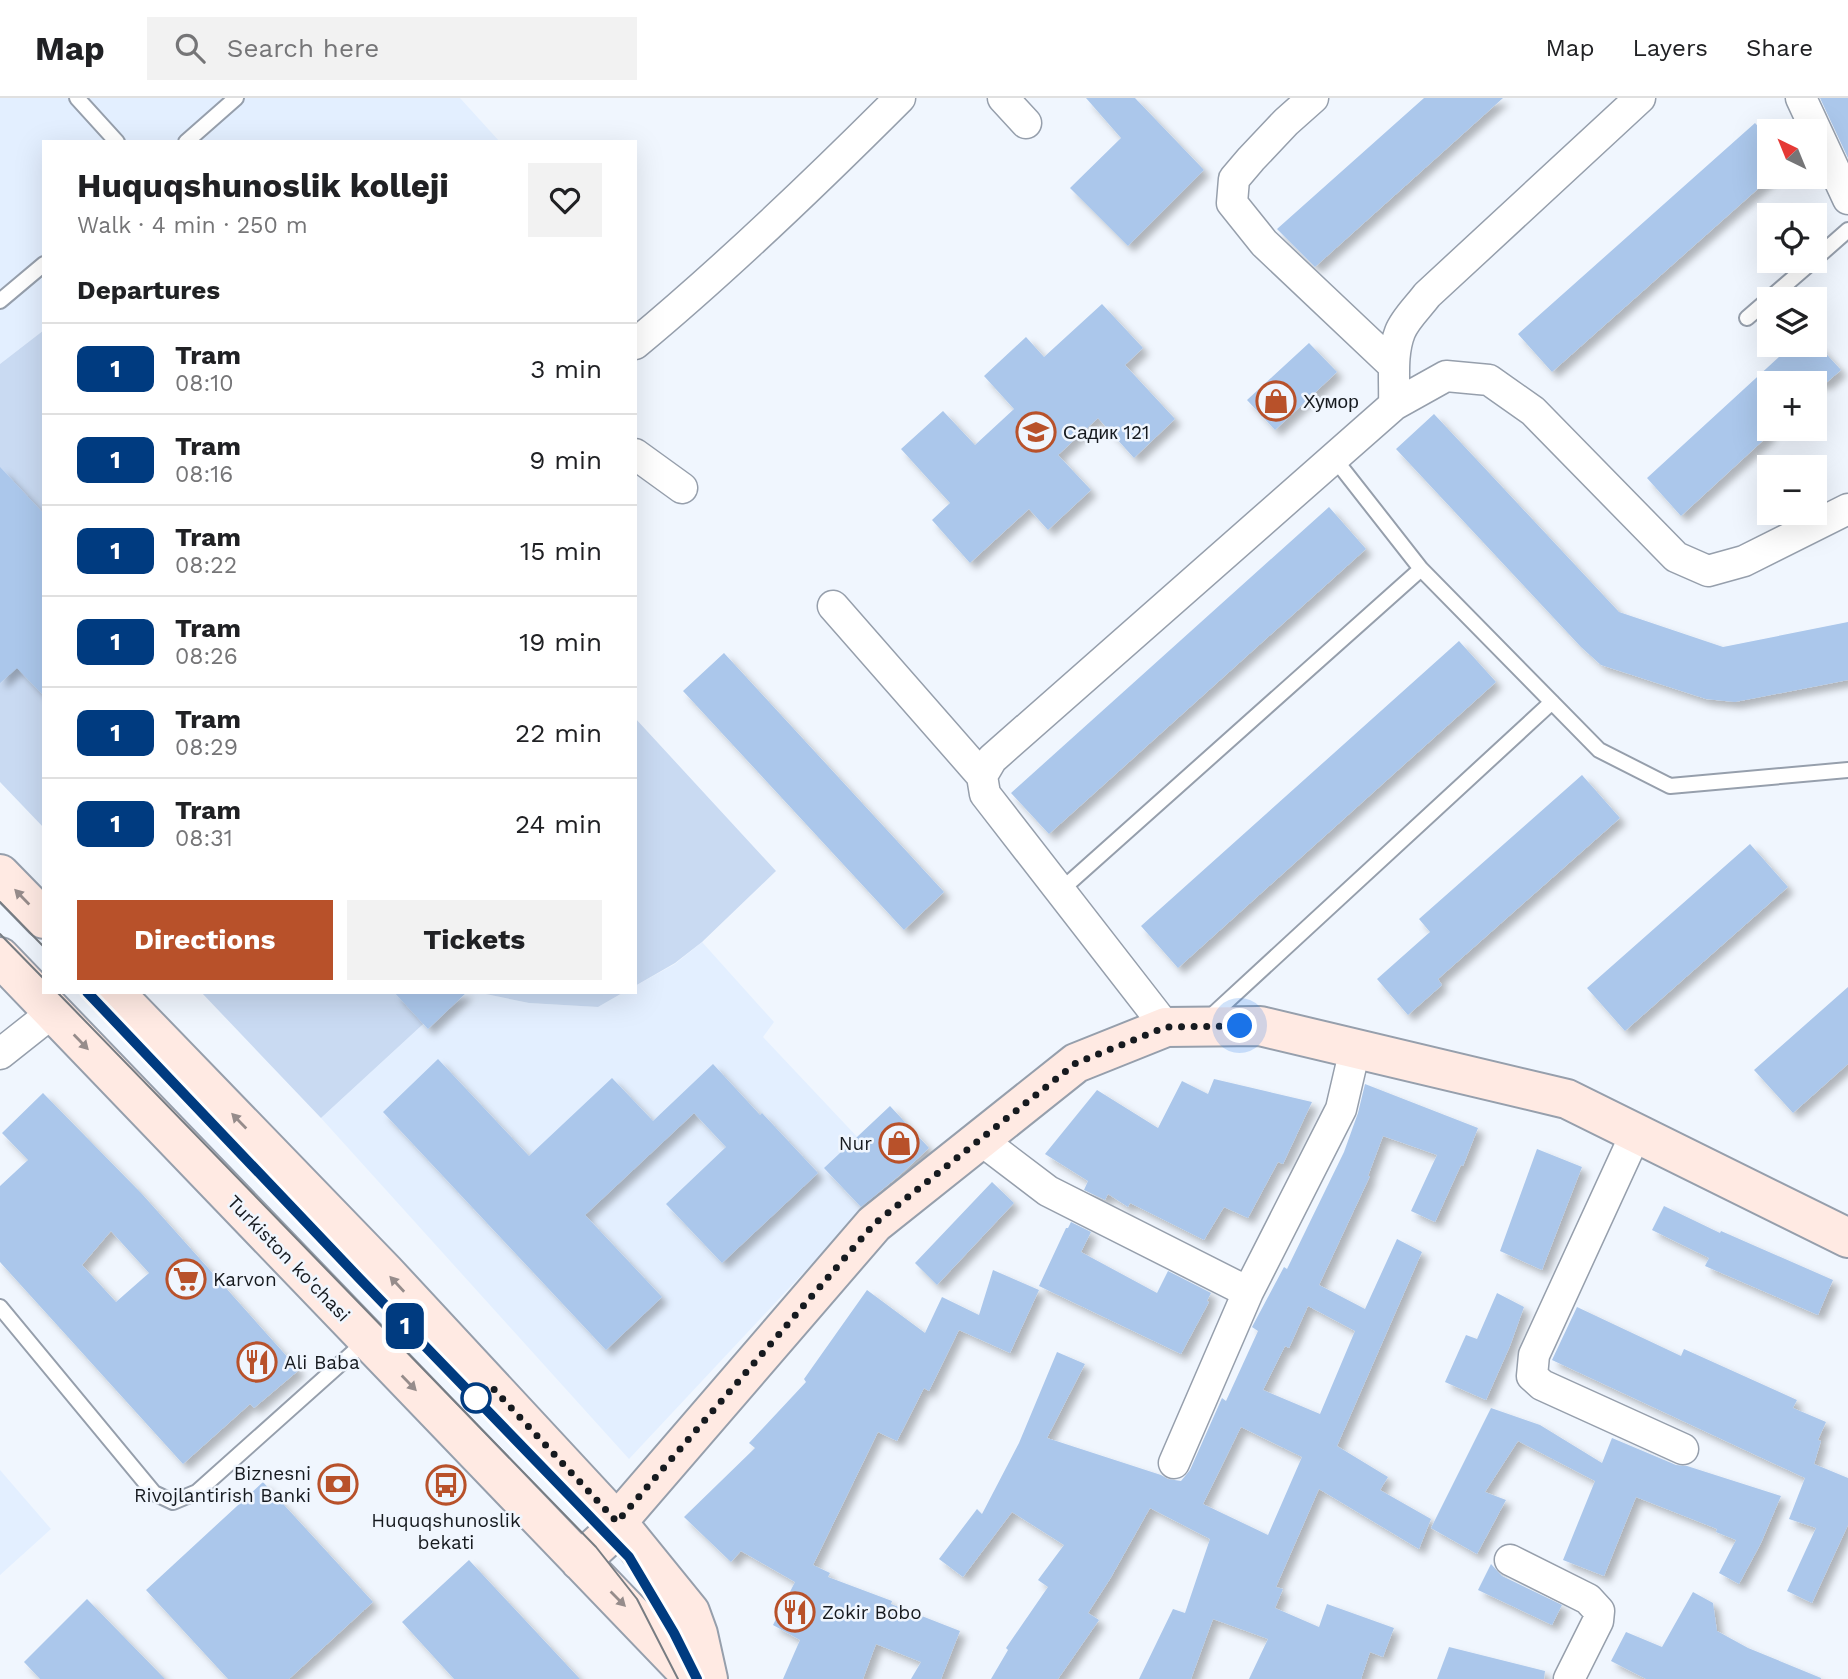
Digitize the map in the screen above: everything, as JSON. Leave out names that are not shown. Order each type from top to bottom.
[{"type":"main road","points":[[0,874],[42,917]]},
{"type":"main road","name":"Turkiston ko'chasi","points":[[0,957],[694,1679]]},
{"type":"main road","points":[[116,994],[385,1272],[617,1522],[690,1612],[708,1679]]},
{"type":"main road","points":[[580,1561],[603,1541],[874,1224],[1076,1063],[1183,1027],[1260,1026],[1567,1099],[1848,1238]]},
{"type":"street","points":[[637,342],[687,301],[900,98]]},
{"type":"street","points":[[1003,98],[1026,124]]},
{"type":"street","points":[[1313,98],[1286,122],[1234,179],[1232,203],[1264,243],[1393,365]]},
{"type":"street","points":[[1394,405],[1393,365],[1401,330],[1427,295],[1640,98]]},
{"type":"street","points":[[1801,98],[1848,198]]},
{"type":"street","points":[[982,776],[992,759],[1394,405],[1446,376],[1489,380],[1533,411],[1676,557],[1708,571],[1744,561],[1848,509]]},
{"type":"street","points":[[637,455],[682,488]]},
{"type":"street","points":[[833,606],[982,776],[985,794],[1060,891],[1183,1027]]},
{"type":"street","points":[[0,1054],[53,1012]]},
{"type":"street","points":[[1174,1463],[1248,1292],[1342,1110],[1355,1049]]},
{"type":"street","points":[[1636,1133],[1534,1355],[1532,1376],[1542,1385],[1683,1448]]},
{"type":"street","points":[[981,1140],[1048,1191],[1248,1292]]},
{"type":"street","points":[[1510,1560],[1588,1600],[1599,1611],[1598,1620],[1569,1679]]},
{"type":"lane","points":[[77,98],[115,140]]},
{"type":"lane","points":[[188,140],[236,98]]},
{"type":"lane","points":[[1827,249],[1848,230]]},
{"type":"lane","points":[[0,302],[42,266]]},
{"type":"lane","points":[[1747,318],[1799,273]]},
{"type":"lane","points":[[1334,458],[1421,569],[1599,750],[1670,786],[1848,770]]},
{"type":"lane","points":[[1060,891],[1421,569]]},
{"type":"lane","points":[[1183,1027],[1552,702]]},
{"type":"lane","points":[[0,1307],[154,1493],[173,1502],[197,1492],[368,1340]]},
{"type":"shaded area","points":[[0,98],[460,98],[498,140],[42,140],[42,332],[0,364]]},
{"type":"shaded area","points":[[42,332],[42,826],[0,782],[0,364]]},
{"type":"shaded area","points":[[637,720],[776,871],[702,942],[675,963],[637,985]]},
{"type":"shaded area","points":[[702,942],[774,1022],[763,1037],[894,1176],[629,1459],[321,1118],[456,994],[486,994],[529,1003],[598,1007],[621,994],[637,994],[637,985],[675,964]]},
{"type":"shaded area","points":[[203,994],[456,994],[321,1118]]},
{"type":"shaded area","points":[[486,994],[621,994],[598,1007],[529,1003]]},
{"type":"shaded area","points":[[0,1470],[51,1529],[0,1575]]},
{"type":"building","points":[[1086,98],[1135,98],[1204,170],[1128,246],[1070,188],[1121,138]]},
{"type":"building","points":[[1424,98],[1503,98],[1315,267],[1277,229]]},
{"type":"building","points":[[1820,98],[1848,98],[1848,158]]},
{"type":"building","points":[[1755,123],[1757,125],[1758,189],[1552,372],[1518,334]]},
{"type":"building","name":"Садик 121","points":[[1102,304],[1143,348],[1125,365],[1175,419],[1134,458],[1098,418],[1058,455],[1091,490],[1048,530],[1029,509],[970,563],[932,520],[950,503],[901,449],[943,411],[975,445],[1014,409],[984,376],[1026,337],[1044,357]]},
{"type":"building","points":[[1309,343],[1337,372],[1275,430],[1247,400]]},
{"type":"building","points":[[1827,355],[1841,370],[1827,382],[1827,371],[1764,371],[1779,357],[1827,357]]},
{"type":"building","points":[[1757,377],[1757,441],[1762,441],[1681,516],[1647,478]]},
{"type":"building","points":[[1434,414],[1619,612],[1723,647],[1848,622],[1848,680],[1735,702],[1706,699],[1601,665],[1581,647],[1396,449]]},
{"type":"building","points":[[0,467],[42,512],[42,694],[17,668],[0,683]]},
{"type":"building","points":[[1329,507],[1366,549],[1049,834],[1011,793]]},
{"type":"building","points":[[1459,641],[1496,682],[1178,968],[1141,926]]},
{"type":"building","points":[[724,653],[944,892],[904,930],[683,691]]},
{"type":"building","points":[[1582,775],[1620,818],[1438,979],[1442,985],[1408,1015],[1377,979],[1430,932],[1419,919]]},
{"type":"building","points":[[1750,844],[1788,887],[1625,1031],[1587,988]]},
{"type":"building","points":[[1848,987],[1848,1064],[1793,1113],[1754,1070]]},
{"type":"building","points":[[396,994],[465,994],[428,1029]]},
{"type":"building","points":[[438,1059],[529,1156],[612,1078],[653,1121],[713,1064],[818,1173],[722,1263],[666,1204],[726,1147],[694,1113],[585,1215],[662,1297],[606,1350],[383,1112]]},
{"type":"building","points":[[1214,1079],[1312,1102],[1283,1164],[1278,1162],[1248,1218],[1224,1207],[1204,1240],[1130,1203],[1128,1207],[1108,1194],[1105,1200],[1084,1190],[1088,1181],[1045,1154],[1097,1090],[1158,1128],[1182,1081],[1208,1094]]},
{"type":"building","points":[[1365,1084],[1478,1128],[1463,1166],[1461,1165],[1435,1222],[1411,1211],[1437,1155],[1383,1136],[1370,1176],[1319,1285],[1365,1309],[1397,1239],[1422,1252],[1337,1446],[1388,1477],[1380,1490],[1431,1519],[1419,1549],[1319,1489],[1276,1587],[1283,1589],[1275,1608],[1319,1627],[1327,1604],[1394,1628],[1383,1657],[1370,1652],[1361,1679],[1249,1679],[1268,1639],[1213,1619],[1191,1679],[1139,1679],[1173,1609],[1185,1613],[1210,1539],[1150,1508],[1088,1613],[1099,1620],[1058,1679],[991,1679],[1008,1650],[1006,1648],[1048,1587],[1038,1580],[1064,1545],[1012,1512],[963,1577],[939,1559],[977,1509],[982,1514],[1019,1443],[1057,1352],[1085,1364],[1047,1438],[1181,1481],[1190,1470],[1222,1398],[1226,1401],[1258,1331],[1252,1327],[1284,1267],[1287,1269],[1344,1152]],"holes":[[[1308,1306],[1355,1331],[1320,1414],[1263,1390],[1285,1346],[1289,1348]],[[1241,1427],[1302,1457],[1268,1535],[1203,1504]]]},
{"type":"building","points":[[43,1093],[142,1194],[299,1370],[254,1408],[250,1404],[183,1464],[0,1262],[0,1186],[28,1160],[2,1133]],"holes":[[[111,1231],[149,1273],[116,1302],[82,1265]]]},
{"type":"building","points":[[890,1106],[929,1148],[861,1207],[824,1168]]},
{"type":"building","points":[[1537,1149],[1582,1167],[1542,1270],[1500,1251]]},
{"type":"building","points":[[992,1182],[1014,1203],[937,1285],[915,1263]]},
{"type":"building","points":[[1664,1206],[1720,1233],[1721,1231],[1833,1280],[1818,1315],[1705,1266],[1709,1258],[1652,1230]]},
{"type":"building","points":[[1071,1222],[1091,1232],[1081,1252],[1157,1293],[1168,1271],[1211,1293],[1207,1301],[1209,1302],[1181,1354],[1039,1286]]},
{"type":"building","points":[[993,1270],[1039,1290],[1010,1353],[959,1330],[929,1391],[924,1388],[897,1441],[878,1432],[813,1565],[830,1573],[828,1577],[960,1631],[941,1679],[911,1679],[921,1662],[876,1644],[863,1679],[783,1679],[800,1640],[773,1625],[795,1582],[741,1551],[731,1562],[684,1517],[755,1448],[749,1443],[806,1382],[804,1379],[867,1290],[925,1333],[942,1297],[979,1315]]},
{"type":"building","points":[[1497,1293],[1524,1307],[1486,1400],[1445,1382],[1466,1335],[1477,1339]]},
{"type":"building","points":[[1577,1307],[1681,1356],[1684,1349],[1797,1400],[1793,1408],[1826,1422],[1818,1440],[1821,1441],[1814,1464],[1848,1478],[1848,1525],[1812,1603],[1787,1591],[1816,1528],[1789,1519],[1805,1478],[1552,1360]]},
{"type":"building","points":[[1491,1408],[1540,1425],[1602,1463],[1612,1438],[1676,1465],[1687,1466],[1781,1496],[1761,1543],[1739,1584],[1719,1573],[1736,1540],[1716,1532],[1717,1529],[1636,1497],[1604,1576],[1563,1560],[1595,1481],[1518,1441],[1485,1492],[1506,1500],[1477,1554],[1431,1528]]},
{"type":"building","points":[[263,1482],[373,1602],[289,1679],[228,1679],[146,1590]]},
{"type":"building","points":[[469,1560],[580,1679],[454,1679],[402,1622]]},
{"type":"building","points":[[1491,1564],[1502,1576],[1562,1605],[1552,1625],[1478,1590]]},
{"type":"building","points":[[1693,1592],[1713,1603],[1717,1631],[1748,1648],[1821,1679],[1646,1679],[1611,1661],[1626,1632],[1662,1647]]},
{"type":"building","points":[[87,1599],[165,1679],[40,1679],[24,1662]]},
{"type":"building","points":[[1449,1647],[1545,1671],[1544,1679],[1437,1679]]},
{"type":"tram line","points":[[0,902],[42,945]]},
{"type":"tram line","points":[[0,934],[42,977]]},
{"type":"tram line","points":[[59,994],[596,1547],[637,1599],[678,1679]]},
{"type":"tram line","points":[[89,994],[629,1557],[674,1633],[697,1679]]},
{"type":"tram line","name":"1","points":[[89,994],[629,1557],[674,1633],[697,1679]]},
{"type":"place","name":"Хумор","points":[[1276,401]]},
{"type":"place","name":"Садик 121","points":[[1036,432]]},
{"type":"place","name":"Nur","points":[[899,1143]]},
{"type":"place","name":"Karvon","points":[[186,1279]]},
{"type":"place","name":"Ali Baba","points":[[257,1362]]},
{"type":"place","name":"Biznesni Rivojlantirish Banki","points":[[338,1484]]},
{"type":"place","name":"Huquqshunoslik bekati","points":[[446,1485]]},
{"type":"place","name":"Zokir Bobo","points":[[795,1612]]},
{"type":"route","points":[[476,1398],[490,1385],[617,1522],[874,1224],[1076,1063],[1166,1027],[1240,1026]]}]
